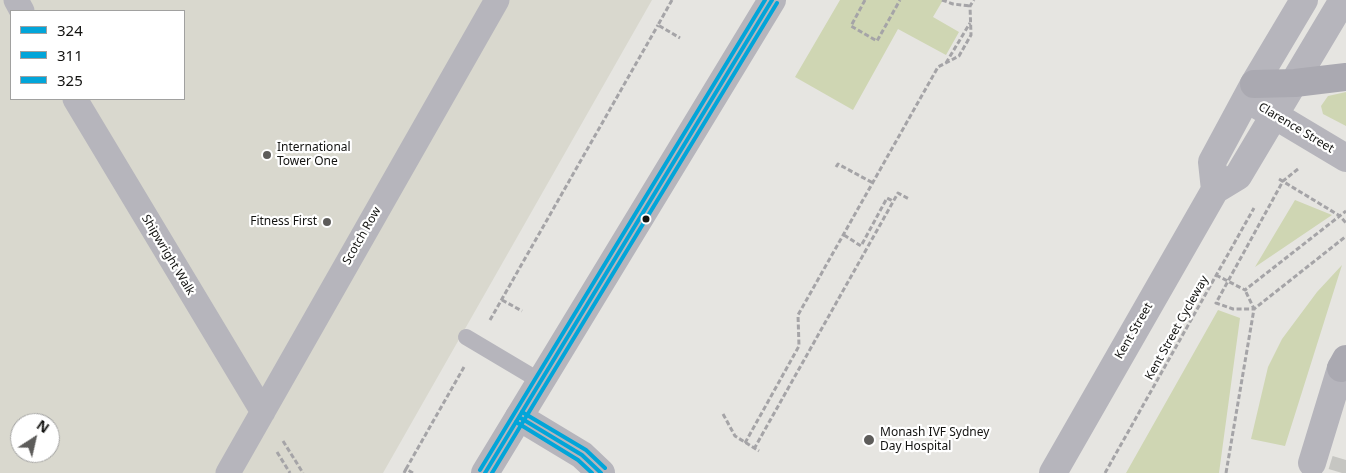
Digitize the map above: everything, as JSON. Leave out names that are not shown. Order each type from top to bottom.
[{"type":"highway","points":[[1250,91],[1346,77]]},
{"type":"street","name":"Scotch Row","points":[[228,473],[497,0]]},
{"type":"street","points":[[485,473],[772,0]]},
{"type":"street","points":[[1215,190],[1212,162],[1250,91],[1304,0]]},
{"type":"street","name":"Kent Street","points":[[1053,473],[1215,190],[1238,176],[1343,0]]},
{"type":"street","name":"Clarence Street","points":[[1250,91],[1276,115],[1346,158]]},
{"type":"street","name":"Shipwright Walk","points":[[76,100],[263,412]]},
{"type":"street","points":[[1312,463],[1344,360]]},
{"type":"street","points":[[519,417],[582,455],[602,473]]},
{"type":"lane","points":[[466,337],[540,381]]},
{"type":"path","points":[[486,326],[672,0]]},
{"type":"path","points":[[865,0],[851,26],[877,41],[900,0]]},
{"type":"path","points":[[942,0],[953,4],[970,6]]},
{"type":"path","points":[[745,443],[799,346],[798,315],[938,67],[959,56],[971,35],[970,6],[974,0]]},
{"type":"path","points":[[946,64],[970,22]]},
{"type":"path","points":[[658,25],[680,38]]},
{"type":"path","points":[[836,167],[838,164],[873,183]]},
{"type":"path","points":[[1305,167],[1295,170],[1283,181],[1216,303],[1233,309],[1254,309],[1345,237]]},
{"type":"path","points":[[1279,179],[1340,216],[1346,222]]},
{"type":"path","points":[[754,449],[893,201],[898,193],[909,199]]},
{"type":"path","points":[[844,235],[861,246],[887,198],[893,201]]},
{"type":"path","name":"Kent Street Cycleway","points":[[1105,473],[1258,199]]},
{"type":"path","points":[[1245,290],[1346,211]]},
{"type":"path","points":[[1216,274],[1245,290],[1254,309],[1226,473]]},
{"type":"path","points":[[502,300],[522,311]]},
{"type":"path","points":[[413,473],[405,471],[466,363]]},
{"type":"path","points":[[724,414],[735,436],[759,451]]},
{"type":"path","points":[[280,435],[303,473]]},
{"type":"shaded area","points":[[0,0],[652,0],[383,473],[0,473]]},
{"type":"green space","points":[[840,0],[943,0],[933,17],[959,32],[946,55],[898,29],[853,110],[795,77]]},
{"type":"green space","points":[[1346,92],[1346,126],[1323,114],[1321,106],[1328,96]]},
{"type":"green space","points":[[1295,200],[1332,215],[1255,267]]},
{"type":"green space","points":[[1342,265],[1285,446],[1251,439],[1268,367],[1282,339],[1317,292]]},
{"type":"green space","points":[[1218,310],[1240,318],[1219,473],[1126,473]]},
{"type":"tunnel","points":[[1342,473],[1346,460]]},
{"type":"transit line","name":"325","points":[[480,470],[765,0]]},
{"type":"transit line","name":"324","points":[[485,473],[772,0]]},
{"type":"transit line","name":"311","points":[[492,473],[777,3]]},
{"type":"transit line","name":"325","points":[[522,412],[586,450],[605,468]]},
{"type":"transit line","name":"324","points":[[519,417],[582,455],[601,473]]},
{"type":"transit line","name":"311","points":[[516,422],[578,460],[592,473]]},
{"type":"place","name":"International Tower One","points":[[267,155]]},
{"type":"place","name":"Fitness First","points":[[327,222]]},
{"type":"place","name":"Monash IVF Sydney Day Hospital","points":[[869,440]]}]
